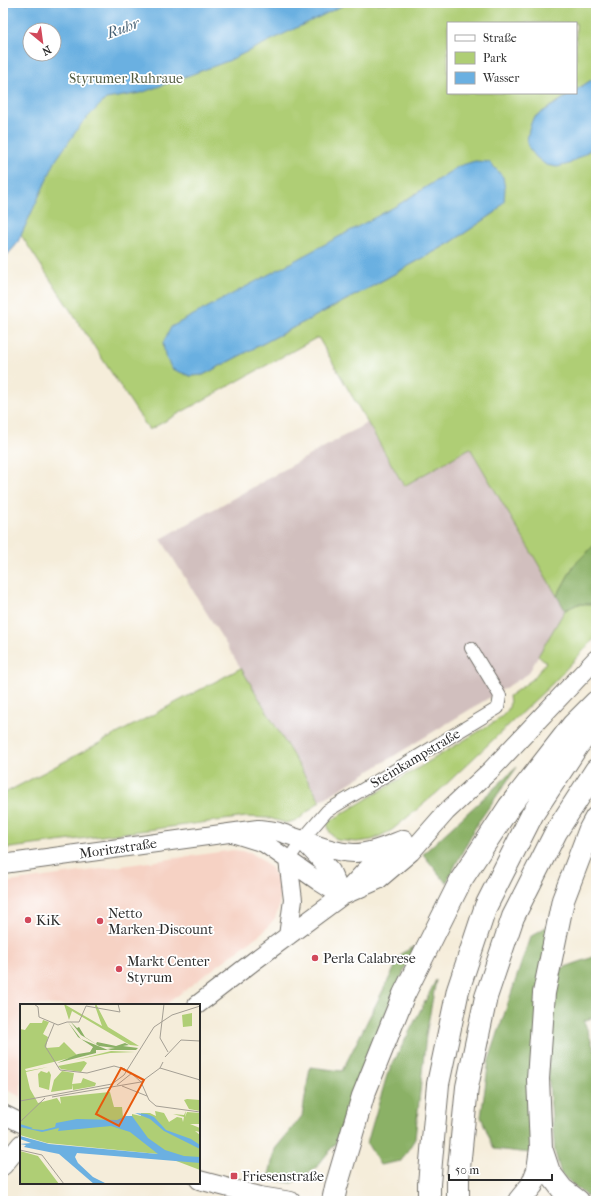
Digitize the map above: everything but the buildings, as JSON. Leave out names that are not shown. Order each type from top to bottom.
[{"type":"highway","points":[[333,1201],[363,1096],[404,994],[461,880],[514,801],[573,725],[596,702]]},
{"type":"highway","points":[[429,1201],[429,1184],[438,1084],[458,990],[486,906],[532,815],[578,745],[596,724]]},
{"type":"highway","points":[[458,1201],[458,1178],[467,1087],[486,998],[513,917],[556,832],[596,770]]},
{"type":"highway","points":[[519,1201],[532,1185],[538,1170],[541,1148],[538,1079],[544,993],[563,900],[590,829],[596,818]]},
{"type":"highway","points":[[541,1148],[549,1172],[562,1189],[578,1201]]},
{"type":"main road","points":[[342,896],[378,880],[411,852],[446,812],[491,770],[596,659]]},
{"type":"main road","points":[[198,1004],[342,896],[364,871],[404,839],[446,812]]},
{"type":"main road","name":"Moritzstraße","points":[[3,864],[258,829],[278,832],[338,851],[354,853],[375,850],[404,839]]},
{"type":"main road","name":"Moritzstraße","points":[[232,833],[264,843],[342,896]]},
{"type":"main road","points":[[302,840],[331,870],[342,896]]},
{"type":"main road","points":[[288,860],[293,900],[288,936]]},
{"type":"main road","points":[[3,1114],[20,1122]]},
{"type":"main road","points":[[3,1166],[20,1145]]},
{"type":"main road","points":[[200,1180],[260,1196],[291,1201]]},
{"type":"street","name":"Steinkampstraße","points":[[288,860],[302,840],[327,811],[498,708],[500,696],[471,648]]},
{"type":"shaded area","points":[[367,423],[404,486],[470,448],[565,610],[528,674],[320,801],[266,709],[161,539]]},
{"type":"shaded area","name":"Markt Center Styrum","points":[[233,850],[250,852],[271,868],[276,876],[279,890],[279,907],[275,918],[264,931],[166,1004],[20,1004],[20,1096],[3,1088],[3,883]]},
{"type":"green space","name":"Styrumer Ruhraue","points":[[3,3],[596,3],[596,77],[577,89],[577,22],[447,22],[447,94],[570,94],[533,118],[569,164],[596,146],[596,543],[574,565],[557,596],[470,448],[404,486],[318,337],[149,430],[21,235],[43,186]],"holes":[[[459,166],[496,212],[450,243],[369,288],[203,375],[190,376],[398,205]]]},
{"type":"green space","points":[[596,543],[596,605],[578,604],[565,610],[557,596],[574,565]]},
{"type":"green space","points":[[578,604],[596,605],[596,637],[553,683],[439,791],[392,830],[372,840],[356,842],[337,840],[330,833],[327,823],[503,716],[509,708],[509,696],[533,679],[546,662],[538,656],[565,610]]},
{"type":"green space","points":[[241,668],[320,801],[298,820],[286,823],[269,818],[246,817],[3,849],[3,794]]},
{"type":"green space","points":[[517,767],[477,824],[446,883],[423,854]]},
{"type":"green space","points":[[549,925],[530,1153],[494,1149],[481,1117],[489,1060],[530,937]]},
{"type":"green space","points":[[414,947],[385,1015],[335,1144],[315,1169],[292,1183],[268,1179],[275,1149],[302,1116],[310,1067],[342,1071],[402,953]]},
{"type":"green space","points":[[596,956],[596,1016],[584,1021],[596,1054],[596,1196],[586,1196],[561,1174],[555,1152],[548,1072],[554,971]]},
{"type":"green space","points":[[436,980],[426,1035],[415,1139],[401,1161],[380,1165],[367,1143],[387,1075]]},
{"type":"water","name":"Ruhr","points":[[3,3],[348,3],[228,61],[141,93],[106,99],[82,123],[56,160],[17,244],[3,260]]},
{"type":"water","points":[[596,77],[596,146],[569,164],[557,167],[546,165],[536,157],[529,148],[527,140],[533,118],[570,94],[577,94],[577,89]]},
{"type":"water","points":[[475,161],[489,162],[503,177],[505,189],[504,201],[496,212],[450,243],[369,288],[203,375],[190,376],[172,369],[165,356],[163,343],[171,327],[398,205],[459,166]]},
{"type":"place","name":"KiK","points":[[28,920]]},
{"type":"place","name":"Netto Marken-Discount","points":[[100,921]]},
{"type":"place","name":"Perla Calabrese","points":[[315,958]]},
{"type":"place","name":"Markt Center Styrum","points":[[119,969]]},
{"type":"place","name":"Friesenstraße","points":[[234,1176]]}]
